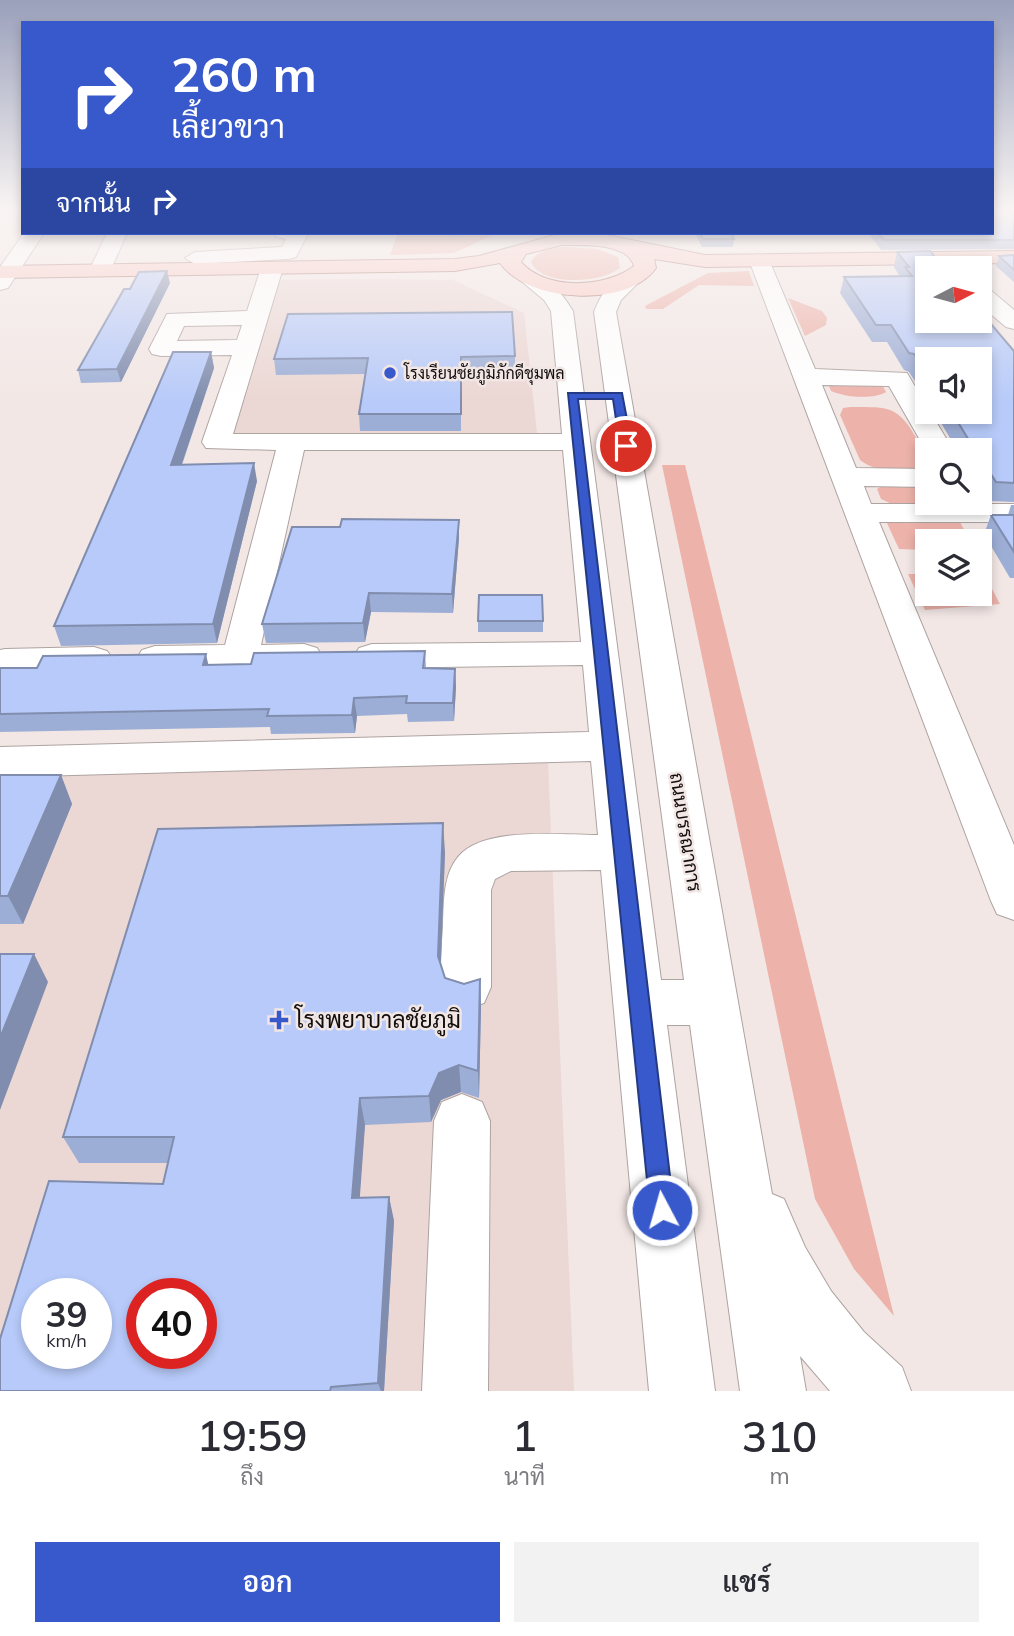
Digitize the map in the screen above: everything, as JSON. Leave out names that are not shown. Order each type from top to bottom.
[{"type":"main road","points":[[3,276],[43,274]]},
{"type":"main road","points":[[549,274],[564,288],[587,289],[603,274]]},
{"type":"street","points":[[270,274],[216,442],[577,442]]},
{"type":"street","points":[[540,274],[562,311],[682,1391]]},
{"type":"street","name":"ถนนบรรณาการ","points":[[617,274],[605,312],[773,1391]]},
{"type":"street","points":[[769,274],[810,389],[1014,901]]},
{"type":"street","points":[[992,303],[1014,322]]},
{"type":"street","points":[[246,347],[162,349],[175,319],[255,318]]},
{"type":"street","points":[[810,389],[912,402],[932,438]]},
{"type":"street","points":[[572,395],[618,396]]},
{"type":"street","points":[[240,657],[292,442]]},
{"type":"street","points":[[845,477],[915,478]]},
{"type":"street","points":[[992,510],[1014,513]]},
{"type":"street","points":[[859,513],[915,511]]},
{"type":"street","points":[[592,575],[646,574]]},
{"type":"street","points":[[5,661],[601,653]]},
{"type":"street","points":[[0,762],[611,746]]},
{"type":"street","points":[[466,987],[468,890],[475,868],[498,855],[623,852]]},
{"type":"street","points":[[639,1003],[713,1002]]},
{"type":"street","points":[[455,1391],[462,1121]]},
{"type":"street","points":[[734,1132],[776,1259],[815,1325],[853,1370],[878,1391]]},
{"type":"shaded area","points":[[544,274],[608,274],[573,280]]},
{"type":"shaded area","points":[[706,274],[750,274],[754,286],[699,285],[663,309],[646,309],[645,306]]},
{"type":"shaded area","name":"โรงเรียนชัยภูมิภักดีชุมพล","points":[[275,280],[453,280],[524,313],[537,433],[233,436]]},
{"type":"shaded area","points":[[788,298],[822,311],[827,318],[826,325],[805,336]]},
{"type":"shaded area","points":[[828,384],[882,385],[886,392],[866,397],[851,396],[831,391]]},
{"type":"shaded area","points":[[874,407],[898,414],[916,438],[915,469],[890,470],[874,467],[860,460],[840,415],[843,408]]},
{"type":"shaded area","points":[[662,465],[685,465],[894,1316],[854,1269],[815,1199]]},
{"type":"shaded area","points":[[883,485],[915,485],[915,504],[892,504],[881,499],[877,489]]},
{"type":"shaded area","points":[[886,521],[960,522],[964,529],[915,529],[915,550],[899,549]]},
{"type":"shaded area","points":[[908,574],[915,574],[915,589]]},
{"type":"shaded area","points":[[992,589],[1000,604],[992,605]]},
{"type":"shaded area","points":[[923,606],[975,606],[925,610]]},
{"type":"shaded area","name":"โรงพยาบาลชัยภูมิ","points":[[547,736],[574,1391],[0,1391],[0,747]]},
{"type":"building","points":[[138,274],[166,274],[117,369],[78,370],[124,289],[130,289]]},
{"type":"building","points":[[915,274],[915,333],[992,333],[992,325],[1014,351],[1014,483],[996,482],[992,476],[992,438],[968,438],[959,424],[992,424],[992,347],[915,347],[915,356],[909,353],[891,325],[876,325],[844,277]]},
{"type":"building","points":[[512,312],[515,356],[461,357],[461,414],[359,414],[368,358],[274,359],[288,314]]},
{"type":"building","points":[[173,352],[211,352],[171,465],[254,463],[213,624],[54,626]]},
{"type":"building","points":[[991,515],[1014,515],[1014,552]]},
{"type":"building","points":[[342,519],[459,520],[452,594],[369,593],[363,623],[262,624],[292,527],[340,527]]},
{"type":"building","points":[[479,595],[542,595],[543,621],[478,621]]},
{"type":"building","points":[[425,651],[423,668],[455,669],[453,703],[406,703],[407,696],[354,698],[352,715],[267,716],[269,709],[0,714],[0,668],[37,668],[43,656],[206,654],[203,665],[251,664],[254,653]]},
{"type":"building","points":[[0,775],[61,775],[8,896],[0,896]]},
{"type":"building","points":[[443,823],[438,956],[445,978],[464,984],[480,979],[478,1071],[459,1065],[439,1073],[429,1096],[360,1098],[352,1198],[389,1197],[378,1383],[331,1387],[330,1391],[0,1391],[0,1339],[49,1181],[163,1184],[174,1137],[63,1137],[158,829]]},
{"type":"building","points":[[0,954],[34,954],[0,1038]]},
{"type":"place","name":"โรงเรียนชัยภูมิภักดีชุมพล","points":[[390,373]]},
{"type":"place","name":"โรงพยาบาลชัยภูมิ","points":[[279,1020]]},
{"type":"route","points":[[626,446],[618,396],[572,395],[662,1210]]}]
